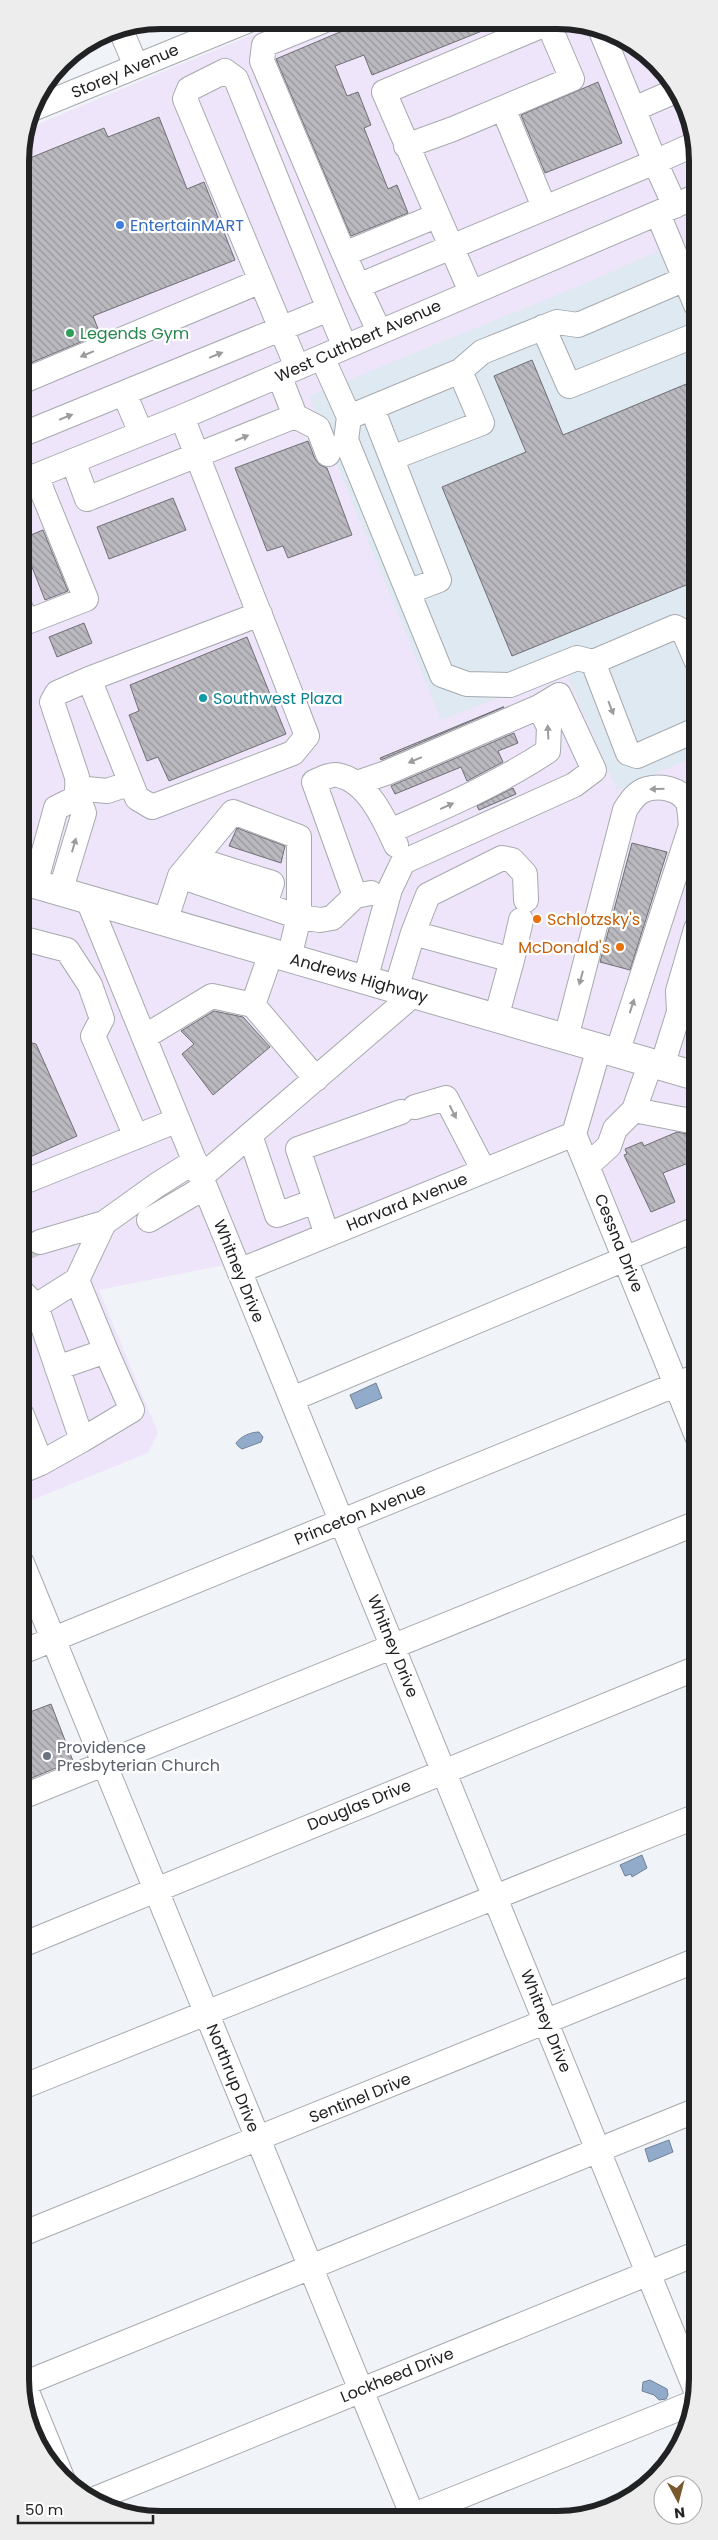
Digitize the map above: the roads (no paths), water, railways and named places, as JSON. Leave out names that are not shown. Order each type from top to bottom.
[{"type":"main road","name":"Andrews Highway","points":[[29,882],[689,1074]]},
{"type":"street","name":"Storey Avenue","points":[[41,106],[225,29]]},
{"type":"street","points":[[256,29],[264,45],[262,61],[379,331]]},
{"type":"street","points":[[264,45],[303,29]]},
{"type":"street","points":[[471,292],[436,216],[384,92],[534,29]]},
{"type":"street","points":[[406,146],[572,79],[551,29]]},
{"type":"street","points":[[123,35],[136,66]]},
{"type":"street","points":[[349,417],[460,371],[482,352],[543,327],[557,322],[578,325],[686,267],[676,205],[655,162],[604,37]]},
{"type":"street","points":[[295,416],[281,328],[185,99],[189,89],[225,72],[236,78],[345,347]]},
{"type":"street","points":[[634,109],[671,93]]},
{"type":"street","points":[[503,108],[544,207]]},
{"type":"street","points":[[358,286],[688,147]]},
{"type":"street","name":"West Cuthbert Avenue","points":[[29,479],[182,417],[676,205]]},
{"type":"street","points":[[344,254],[436,216]]},
{"type":"street","points":[[29,378],[261,281]]},
{"type":"street","points":[[29,432],[329,308]]},
{"type":"street","points":[[543,327],[569,386],[689,338]]},
{"type":"street","points":[[322,357],[349,417],[346,440],[442,675],[467,684],[510,685],[577,658],[593,662],[675,627],[684,632],[689,644]]},
{"type":"street","points":[[392,458],[482,423],[460,371]]},
{"type":"street","points":[[124,393],[141,433]]},
{"type":"street","points":[[372,408],[439,580],[408,592]]},
{"type":"street","points":[[73,461],[87,500],[295,416],[318,428],[328,454]]},
{"type":"street","points":[[89,680],[137,798],[152,807],[293,752],[307,736],[182,417]]},
{"type":"street","points":[[29,481],[86,599],[29,621]]},
{"type":"street","points":[[60,892],[84,814],[77,792],[77,777],[52,702],[56,693],[260,614]]},
{"type":"street","points":[[593,662],[628,753],[637,756],[689,733]]},
{"type":"street","points":[[357,783],[386,773],[539,707],[559,695],[594,770],[574,785],[403,862],[390,889],[365,980]]},
{"type":"street","points":[[390,831],[473,795],[509,777],[548,751],[550,727],[539,707]]},
{"type":"street","points":[[355,896],[314,782],[335,774],[357,783],[390,831],[403,862]]},
{"type":"street","points":[[29,879],[56,808],[77,792],[107,791],[131,783]]},
{"type":"street","points":[[566,1038],[625,810],[633,798],[646,789],[660,787],[677,791],[688,803],[689,811]]},
{"type":"street","points":[[165,922],[233,812],[299,837],[299,917],[253,1005]]},
{"type":"street","points":[[574,1134],[608,1050],[689,831]]},
{"type":"street","points":[[150,1220],[200,1175],[316,1079],[405,992],[413,933],[428,895],[502,858],[512,860],[525,874],[523,910],[496,1018]]},
{"type":"street","points":[[190,880],[299,917],[320,920],[332,918],[355,896],[390,889]]},
{"type":"street","name":"Whitney Drive","points":[[88,900],[689,2373]]},
{"type":"street","points":[[413,933],[512,960]]},
{"type":"street","points":[[29,940],[67,950],[90,985],[102,1018],[93,1036],[136,1137]]},
{"type":"street","points":[[587,1166],[609,1146],[615,1129],[634,1110],[656,1064],[688,1014],[678,991],[689,953]]},
{"type":"street","points":[[144,1037],[212,996],[253,1005],[316,1079]]},
{"type":"street","points":[[327,1235],[298,1148],[408,1109],[446,1098],[484,1171]]},
{"type":"street","points":[[634,1110],[689,1121]]},
{"type":"street","points":[[29,1180],[178,1120]]},
{"type":"street","name":"Cessna Drive","points":[[574,1134],[625,1259],[686,1380],[689,1395]]},
{"type":"street","name":"Harvard Avenue","points":[[239,1271],[574,1134]]},
{"type":"street","points":[[250,1135],[277,1215],[315,1202]]},
{"type":"street","points":[[40,1242],[104,1223],[157,1184],[200,1175]]},
{"type":"street","points":[[29,1297],[77,1280],[104,1223]]},
{"type":"street","points":[[292,1399],[689,1232]]},
{"type":"street","points":[[29,1451],[32,1467],[132,1410],[77,1280]]},
{"type":"street","points":[[29,1303],[57,1368],[82,1440]]},
{"type":"street","points":[[57,1368],[106,1351]]},
{"type":"street","name":"Princeton Avenue","points":[[29,1649],[686,1380]]},
{"type":"street","points":[[29,1794],[689,1526]]},
{"type":"street","name":"Northrup Drive","points":[[29,1580],[361,2389],[409,2511]]},
{"type":"street","name":"Douglas Drive","points":[[29,1942],[689,1671]]},
{"type":"street","points":[[29,2084],[689,1819]]},
{"type":"street","name":"Sentinel Drive","points":[[29,2231],[258,2140],[689,1963]]},
{"type":"street","points":[[29,2381],[689,2113]]},
{"type":"street","name":"Lockheed Drive","points":[[100,2497],[689,2256]]},
{"type":"street","points":[[31,2402],[51,2452]]},
{"type":"street","points":[[426,2511],[686,2405]]},
{"type":"water","points":[[376,1383],[382,1398],[356,1409],[350,1395]]},
{"type":"water","points":[[259,1432],[263,1437],[261,1442],[242,1449],[236,1443],[246,1435]]},
{"type":"water","points":[[642,1855],[647,1868],[632,1877],[631,1874],[625,1876],[620,1865]]},
{"type":"water","points":[[669,2140],[673,2152],[649,2162],[645,2149]]},
{"type":"water","points":[[650,2380],[667,2389],[668,2395],[666,2399],[659,2400],[654,2395],[642,2391],[643,2382]]},
{"type":"tunnel","points":[[29,1247],[40,1242]]},
{"type":"place","name":"EntertainMART","points":[[120,225]]},
{"type":"place","name":"Legends Gym","points":[[70,333]]},
{"type":"place","name":"Southwest Plaza","points":[[203,698]]},
{"type":"place","name":"Schlotzsky's","points":[[537,919]]},
{"type":"place","name":"McDonald's","points":[[620,947]]},
{"type":"place","name":"Providence Presbyterian Church","points":[[47,1756]]}]
